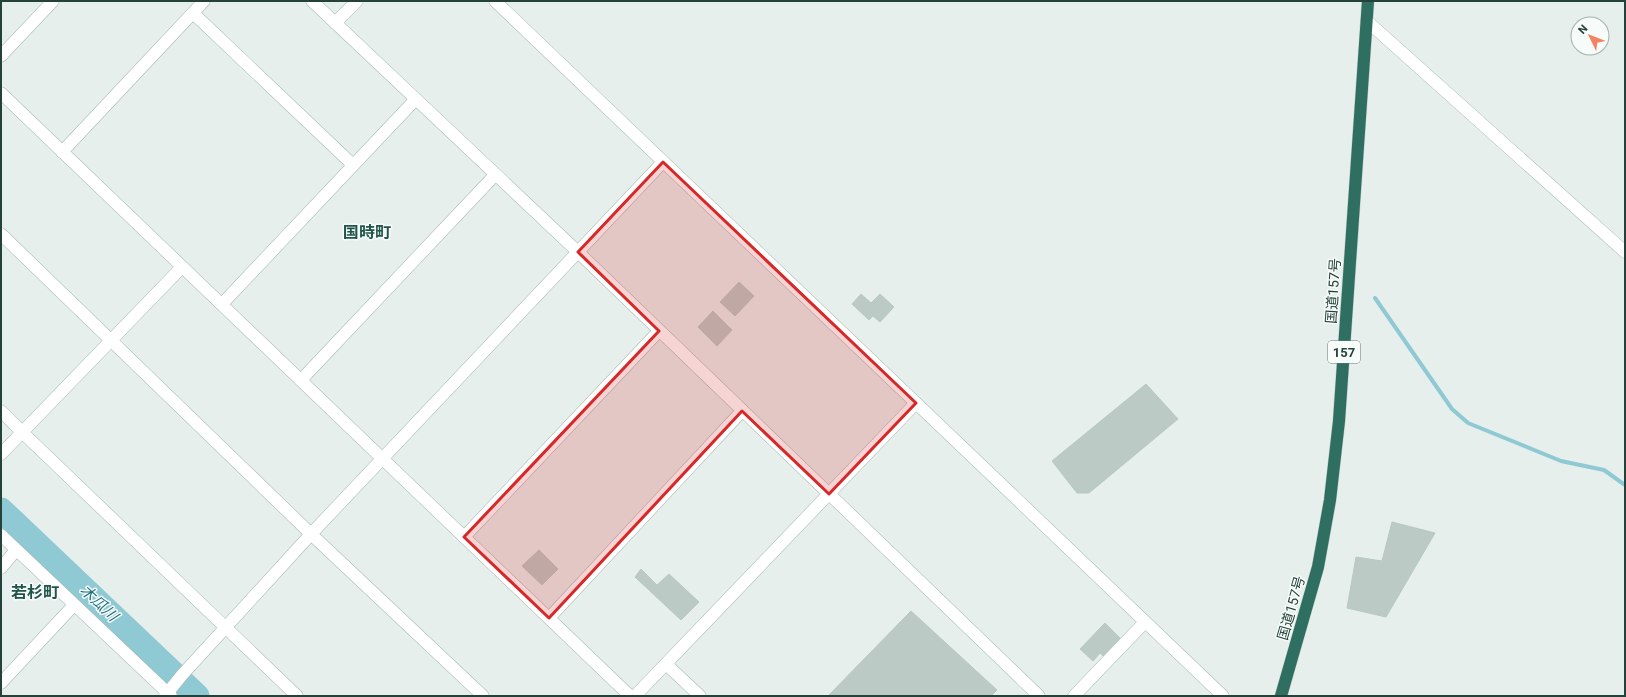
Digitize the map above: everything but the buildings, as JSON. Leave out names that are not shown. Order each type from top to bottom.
[{"type":"highway","name":"国道157号","points":[[1281,696],[1318,567],[1330,500],[1339,421],[1368,1]]},
{"type":"street","points":[[1,56],[53,1]]},
{"type":"street","points":[[62,152],[204,1]]},
{"type":"street","points":[[312,1],[415,100],[578,252],[1039,696]]},
{"type":"street","points":[[335,23],[357,1]]},
{"type":"street","points":[[495,1],[1223,696]]},
{"type":"street","points":[[192,13],[353,165]]},
{"type":"street","points":[[1367,21],[1625,252]]},
{"type":"street","points":[[1,93],[630,696]]},
{"type":"street","points":[[222,304],[415,100]]},
{"type":"street","points":[[1,535],[169,693],[182,675],[311,534],[663,162]]},
{"type":"street","points":[[301,380],[495,174]]},
{"type":"street","points":[[1,234],[311,534],[483,696]]},
{"type":"street","points":[[1,454],[182,267]]},
{"type":"street","points":[[464,537],[659,331]]},
{"type":"street","points":[[635,696],[916,404]]},
{"type":"street","points":[[1,410],[22,432],[297,696]]},
{"type":"street","points":[[549,618],[742,411]]},
{"type":"street","points":[[1,568],[16,550]]},
{"type":"street","points":[[1,683],[74,605]]},
{"type":"street","points":[[1074,696],[1144,622]]},
{"type":"street","points":[[666,664],[700,696]]},
{"type":"highlighted area","points":[[663,162],[916,403],[829,494],[742,411],[549,618],[464,537],[659,331],[578,252]]},
{"type":"waterway","points":[[1375,298],[1452,409],[1468,423],[1561,461],[1604,470],[1625,485]]},
{"type":"waterway","name":"木瓜川","points":[[1,510],[197,696]]},
{"type":"district","name":"国時町","points":[[367,232]]},
{"type":"district","name":"若杉町","points":[[35,592]]}]
